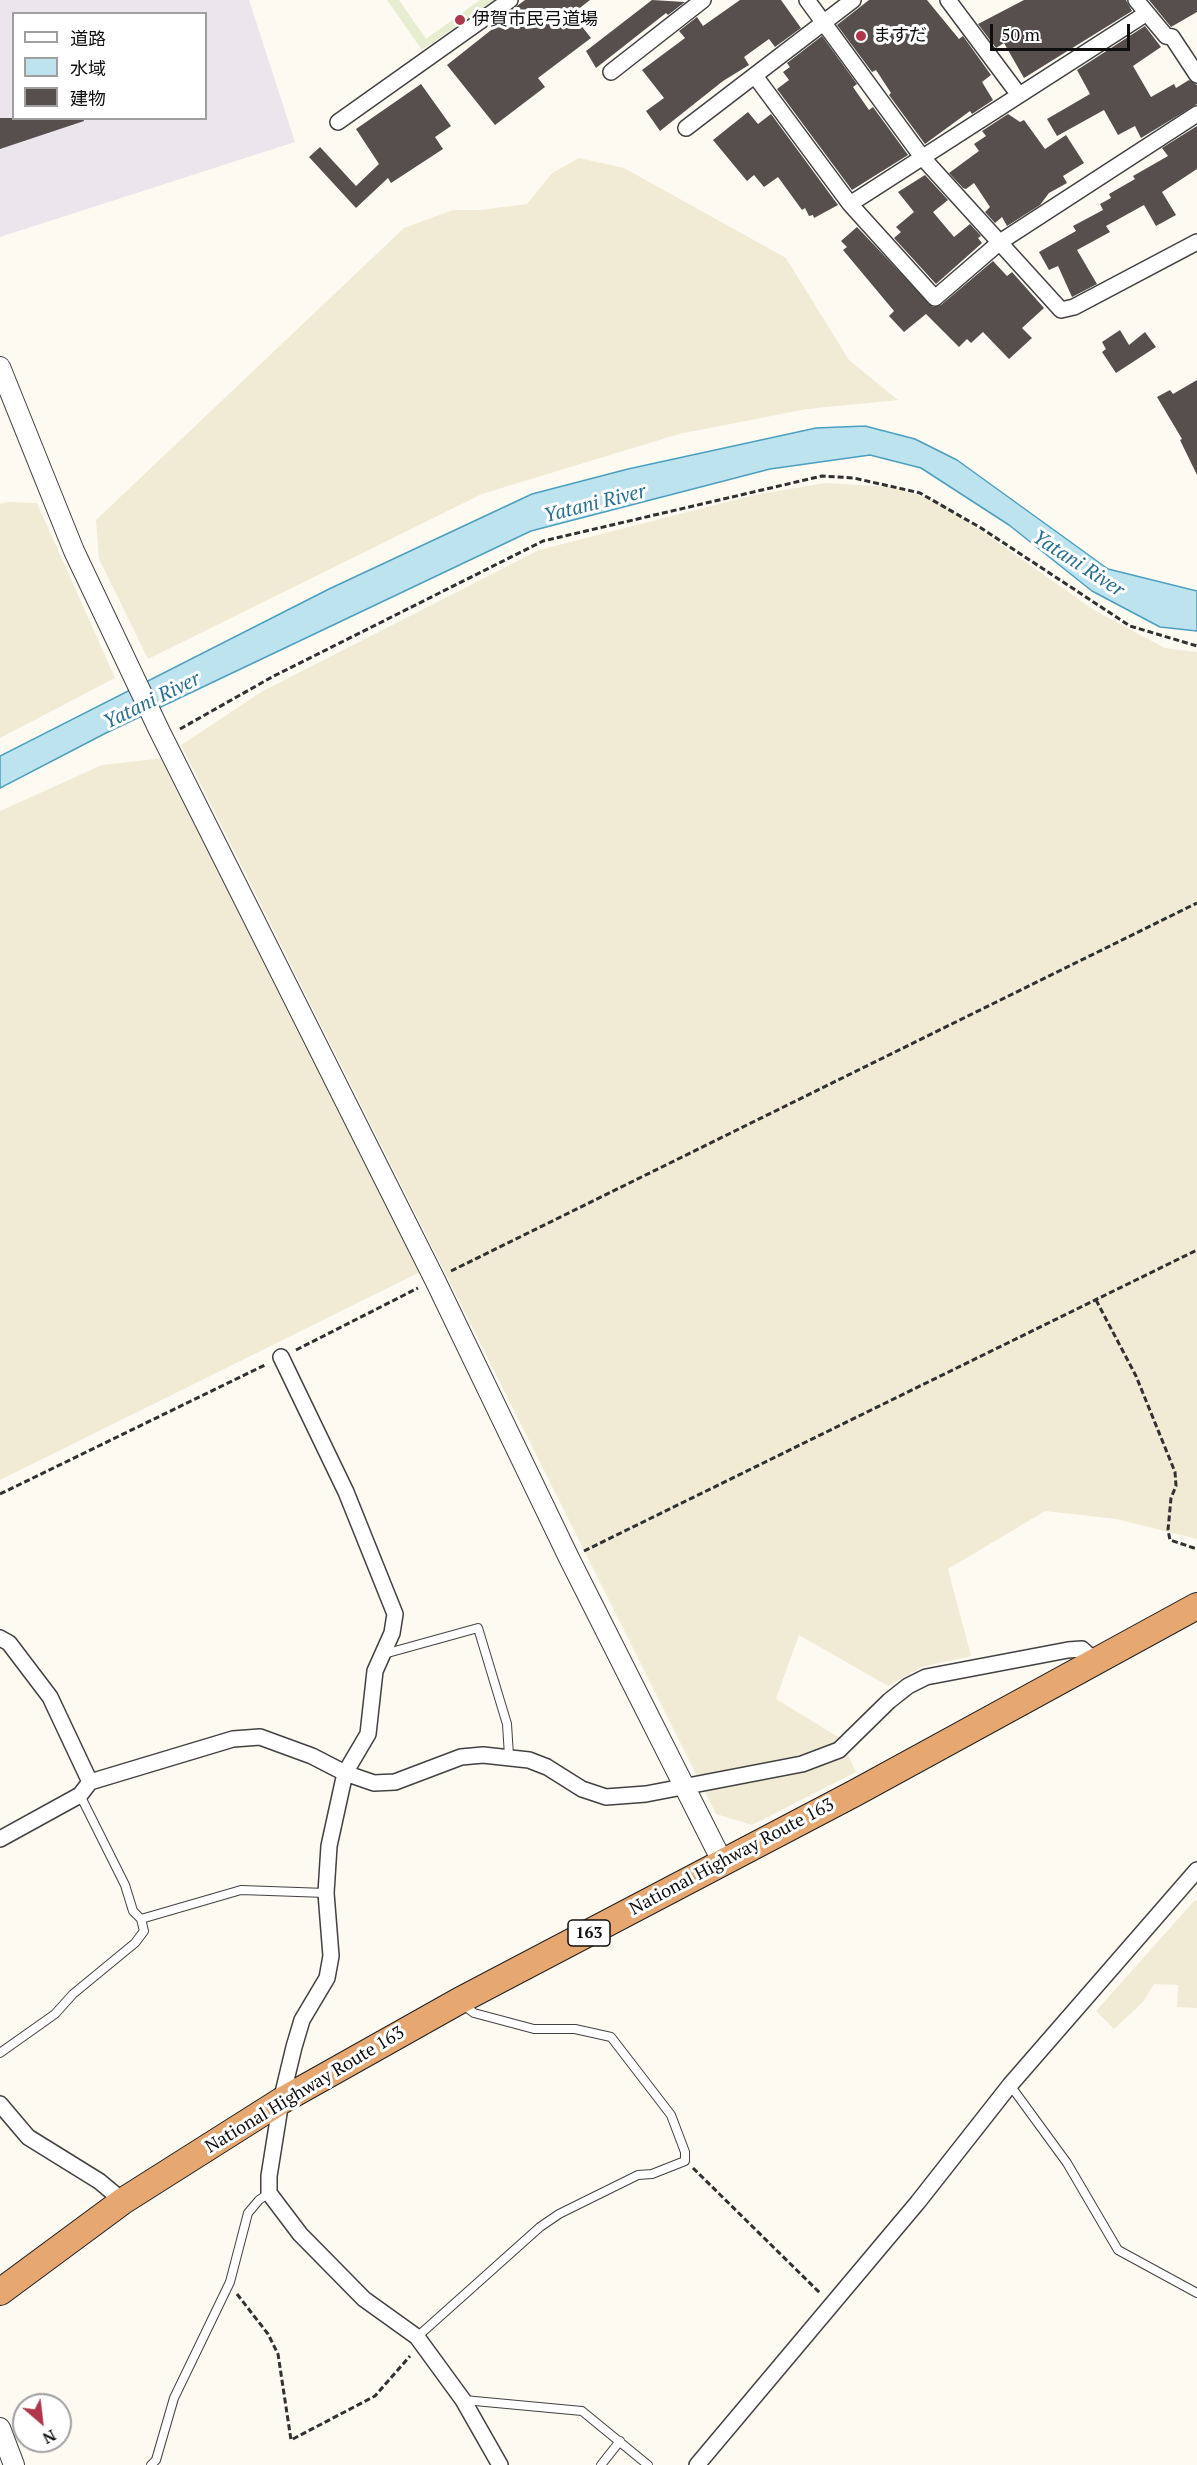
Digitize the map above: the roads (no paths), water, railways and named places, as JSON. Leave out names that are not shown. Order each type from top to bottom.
[{"type":"highway","name":"National Highway Route 163","points":[[0,2292],[123,2201],[281,2101],[459,2001],[723,1863],[1197,1606]]},
{"type":"street","points":[[338,122],[510,0]]},
{"type":"street","points":[[611,72],[703,0]]},
{"type":"street","points":[[807,0],[922,157],[1061,310],[1074,307],[1197,243]]},
{"type":"street","points":[[686,128],[853,0]]},
{"type":"street","points":[[948,0],[1019,95]]},
{"type":"street","points":[[1136,0],[1166,36],[1172,37],[1197,75]]},
{"type":"street","points":[[850,204],[1148,14]]},
{"type":"street","points":[[755,76],[850,204],[935,298],[1000,242],[1197,114]]},
{"type":"street","points":[[0,367],[74,551],[161,734],[435,1280],[683,1788],[723,1863]]},
{"type":"street","points":[[281,1357],[346,1492],[395,1614],[392,1633],[375,1671],[368,1734],[345,1773],[329,1846],[326,1893],[331,1956],[327,1978],[302,2020],[281,2101],[269,2176],[269,2193],[300,2234],[364,2299],[417,2337],[463,2400],[500,2465]]},
{"type":"street","points":[[0,1638],[9,1643],[50,1697],[90,1782]]},
{"type":"street","points":[[0,1839],[80,1795],[90,1782],[233,1739],[260,1737],[312,1756],[345,1773],[374,1783],[395,1782],[460,1757],[509,1756],[547,1767],[582,1789],[606,1797],[683,1788],[802,1764],[839,1750],[889,1701],[908,1686],[926,1677],[1068,1650],[1082,1649],[1095,1661]]},
{"type":"street","points":[[697,2465],[832,2305],[1010,2085],[1197,1870]]},
{"type":"street","points":[[0,2104],[28,2137],[99,2181],[123,2201]]},
{"type":"street","points":[[0,2428],[14,2465]]},
{"type":"lane","points":[[381,1655],[477,1628],[507,1724],[509,1756]]},
{"type":"lane","points":[[0,2053],[55,2014],[73,1994],[135,1944],[144,1931],[141,1919],[133,1911],[125,1885],[80,1795]]},
{"type":"lane","points":[[141,1919],[241,1890],[326,1893]]},
{"type":"lane","points":[[417,2337],[540,2227],[559,2214],[638,2175],[652,2174],[686,2161],[685,2152],[671,2115],[611,2037],[575,2029],[522,2027],[470,2012],[459,2001]]},
{"type":"lane","points":[[1010,2085],[1067,2163],[1118,2250],[1197,2293]]},
{"type":"lane","points":[[151,2465],[156,2460],[174,2398],[228,2288],[248,2213],[259,2200],[269,2193]]},
{"type":"lane","points":[[463,2400],[582,2411],[648,2465]]},
{"type":"lane","points":[[601,2465],[620,2441]]},
{"type":"water","name":"Yatani River","points":[[865,426],[915,439],[957,460],[1108,569],[1197,591],[1197,631],[1160,627],[1092,591],[1009,525],[921,468],[870,455],[770,469],[531,531],[106,733],[0,788],[0,756],[329,589],[532,494],[628,469],[816,428]]},
{"type":"place","name":"伊賀市民弓道場","points":[[460,20]]},
{"type":"place","name":"ますだ","points":[[861,36]]}]
